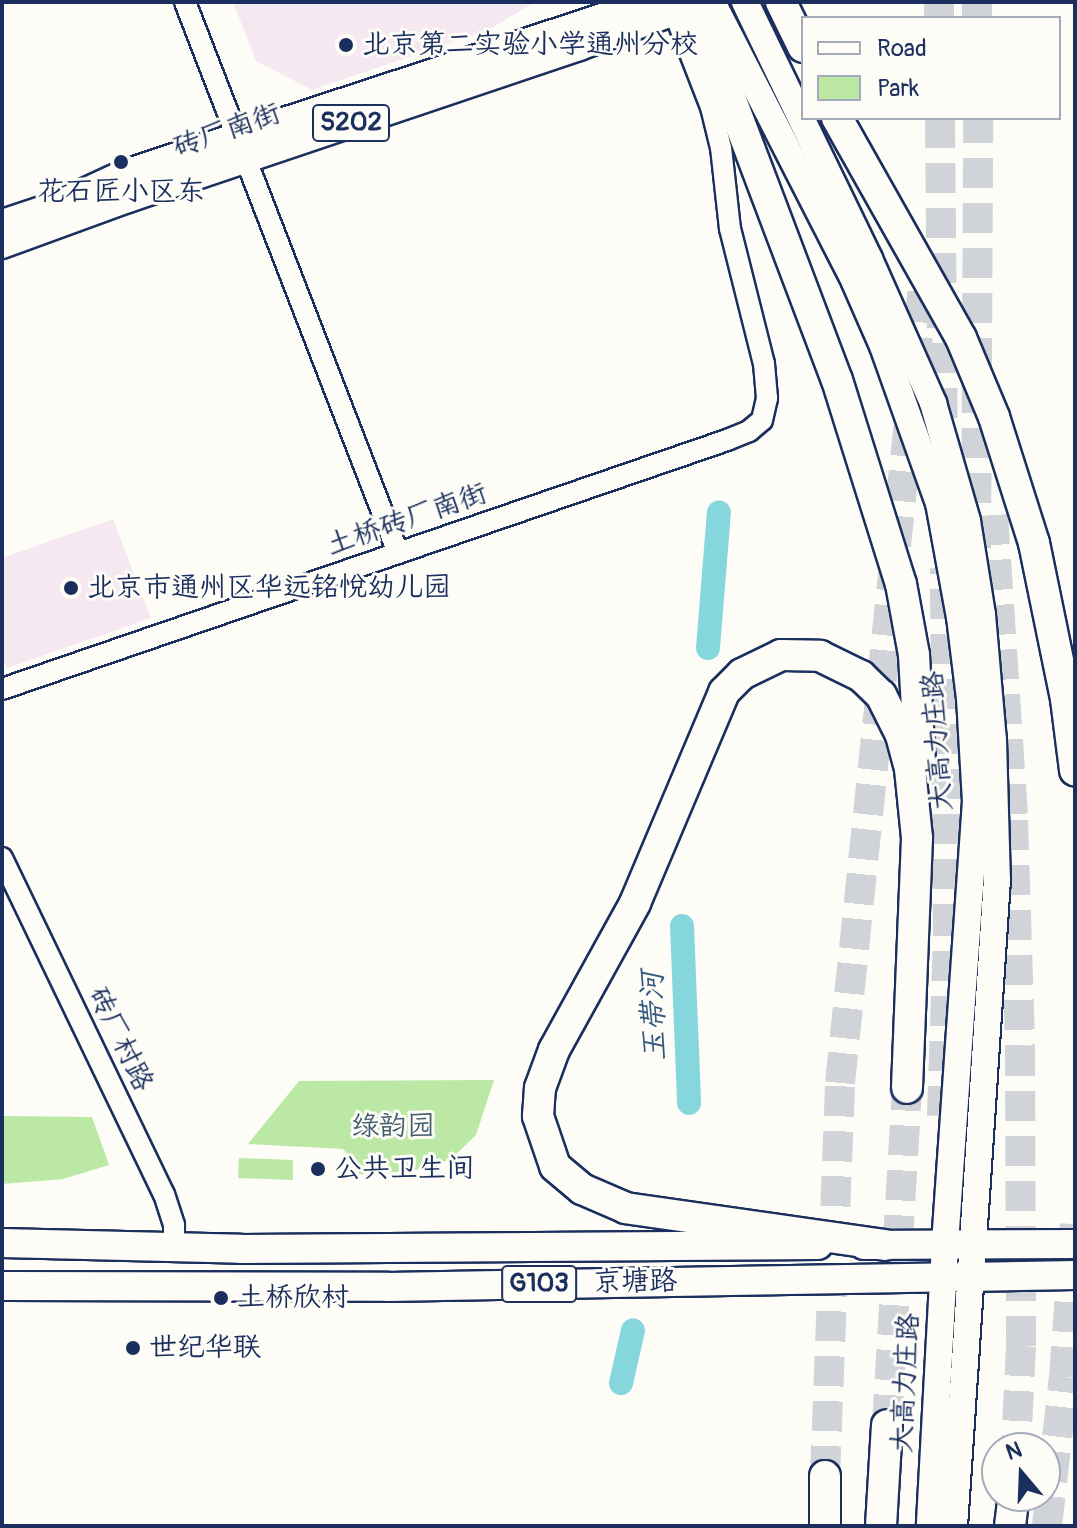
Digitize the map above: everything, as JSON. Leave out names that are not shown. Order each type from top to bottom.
[{"type":"highway","points":[[781,2],[801,43]]},
{"type":"highway","points":[[695,5],[837,380],[901,584],[914,655],[920,738],[907,1088]]},
{"type":"highway","points":[[838,120],[961,338],[994,417],[1034,543],[1066,699],[1075,770]]},
{"type":"highway","points":[[885,1245],[626,1208],[582,1189],[555,1166],[538,1116],[540,1088],[554,1050],[635,903],[724,692],[742,674],[772,659],[797,654],[820,656],[861,676],[881,695],[901,735],[910,769],[917,838]]},
{"type":"highway","name":"京塘路","points":[[2,1243],[174,1247],[1075,1244]]},
{"type":"highway","name":"京塘路","points":[[2,1286],[388,1287],[1075,1275]]},
{"type":"highway","points":[[881,1526],[887,1425]]},
{"type":"highway","points":[[825,1476],[825,1526]]},
{"type":"main road","name":"砖厂南街","points":[[2,245],[241,148],[648,2]]},
{"type":"main road","name":"大高力庄路","points":[[745,2],[801,120]]},
{"type":"main road","name":"砖厂南街","points":[[2,223],[56,205],[118,175],[241,148],[695,5]]},
{"type":"main road","name":"大高力庄路","points":[[695,5],[855,282],[883,346],[939,503],[958,603],[970,698],[976,801],[956,1277],[930,1526]]},
{"type":"main road","name":"大高力庄路","points":[[801,120],[933,403],[967,521],[982,615],[997,810],[997,879],[958,1245]]},
{"type":"main road","name":"大高力庄路","points":[[954,1526],[956,1277]]},
{"type":"street","points":[[185,2],[398,553]]},
{"type":"street","name":"土桥砖厂南街","points":[[2,689],[749,431],[762,420],[767,398],[764,364],[730,229],[721,148],[711,107],[695,5]]},
{"type":"street","name":"砖厂村路","points":[[2,858],[164,1194],[174,1225],[174,1247]]},
{"type":"shaded area","name":"北京第二实验小学通州分校","points":[[233,2],[535,2],[490,29],[312,90],[256,61]]},
{"type":"shaded area","name":"北京市通州区华远铭悦幼儿园","points":[[113,519],[151,618],[7,668],[2,656],[2,558]]},
{"type":"green space","name":"绿韵园","points":[[494,1080],[476,1135],[450,1160],[412,1171],[349,1175],[351,1158],[343,1149],[248,1144],[299,1081]]},
{"type":"green space","points":[[2,1116],[92,1117],[109,1165],[63,1179],[2,1184]]},
{"type":"green space","points":[[239,1158],[293,1160],[293,1180],[238,1178]]},
{"type":"waterway","name":"玉带河","points":[[708,648],[719,512]]},
{"type":"waterway","name":"玉带河","points":[[682,926],[689,1103]]},
{"type":"waterway","name":"玉带河","points":[[621,1383],[633,1330]]},
{"type":"tunnel","points":[[939,2],[939,16]]},
{"type":"tunnel","points":[[977,2],[977,16]]},
{"type":"tunnel","points":[[940,120],[943,432]]},
{"type":"tunnel","points":[[976,548],[978,120]]},
{"type":"tunnel","points":[[825,1476],[840,1083],[926,258]]},
{"type":"tunnel","points":[[993,515],[1013,820],[1020,1046],[1021,1346],[1017,1432]]},
{"type":"tunnel","points":[[942,1116],[948,934],[945,568]]},
{"type":"tunnel","points":[[967,1172],[968,1068]]},
{"type":"tunnel","points":[[887,1425],[907,1088]]},
{"type":"tunnel","points":[[1047,1526],[1064,1377],[1075,1224]]},
{"type":"place","name":"北京第二实验小学通州分校","points":[[346,45]]},
{"type":"place","name":"花石匠小区东","points":[[121,162]]},
{"type":"place","name":"北京市通州区华远铭悦幼儿园","points":[[71,588]]},
{"type":"place","name":"公共卫生间","points":[[318,1169]]},
{"type":"place","name":"土桥欣村","points":[[221,1298]]},
{"type":"place","name":"世纪华联","points":[[133,1348]]}]
